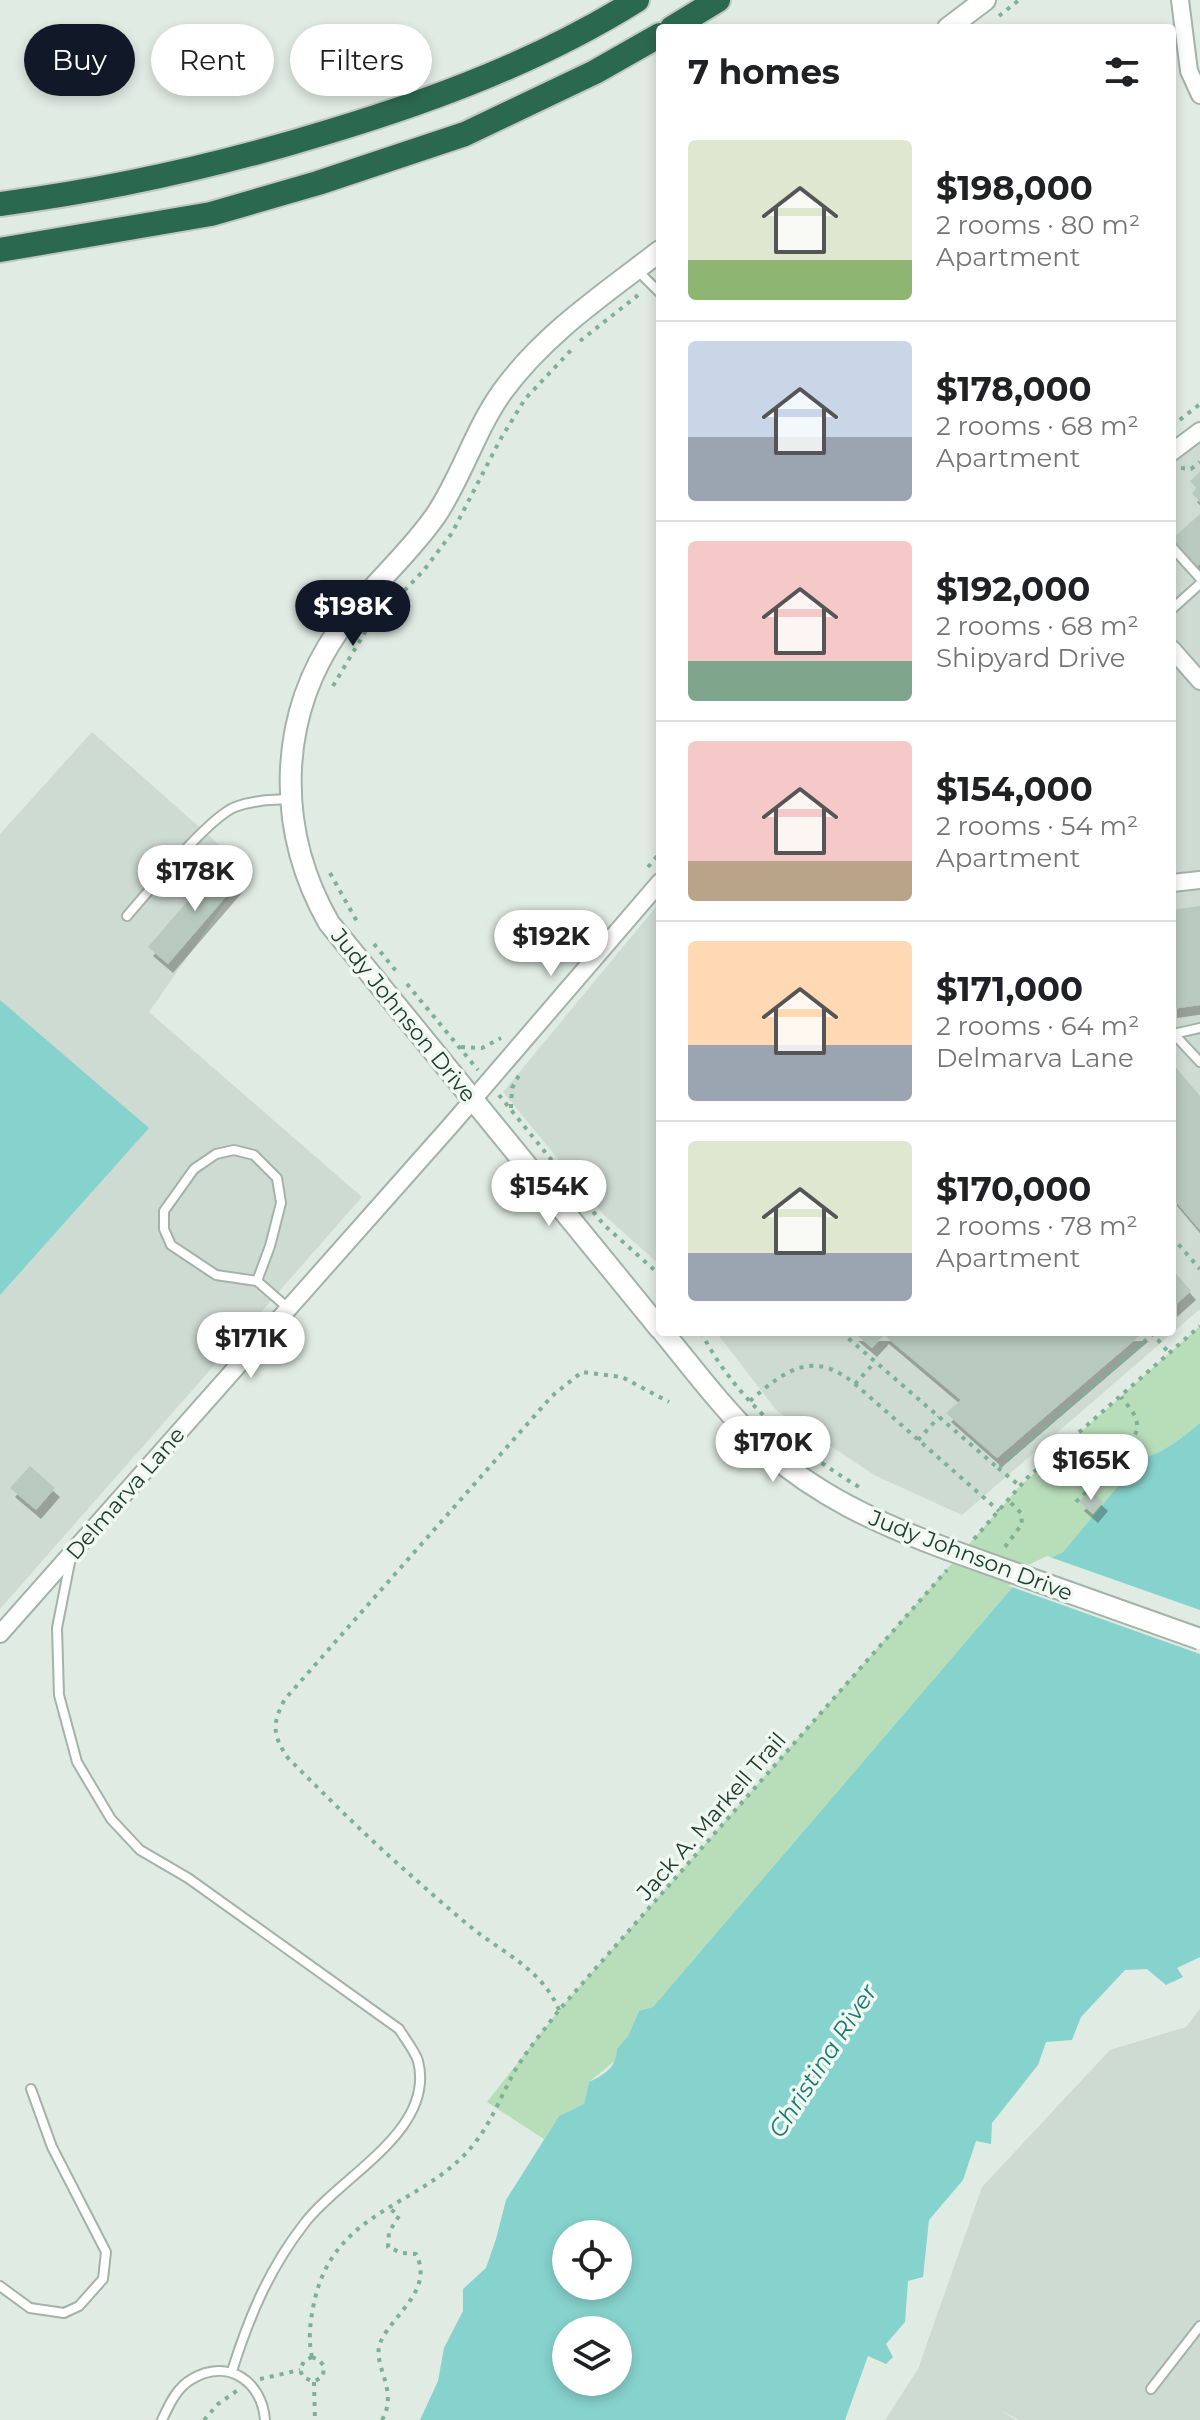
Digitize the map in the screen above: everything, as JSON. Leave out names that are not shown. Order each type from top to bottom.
[{"type":"highway","points":[[0,204],[154,179],[235,160],[341,128],[457,90],[611,16],[637,0]]},
{"type":"highway","points":[[679,24],[718,0]]},
{"type":"highway","points":[[0,250],[211,214],[318,183],[465,134],[545,98],[656,38]]},
{"type":"street","points":[[1180,0],[1189,71],[1200,95]]},
{"type":"street","points":[[953,24],[981,1]]},
{"type":"street","name":"Judy Johnson Drive","points":[[656,254],[565,325],[528,360],[492,408],[437,513],[404,557],[339,630],[319,664],[303,701],[294,738],[290,799],[295,836],[305,873],[329,923],[656,1324]]},
{"type":"street","points":[[1176,449],[1200,431]]},
{"type":"street","points":[[1176,654],[1200,681]]},
{"type":"street","points":[[1176,883],[1200,880]]},
{"type":"street","name":"Delmarva Lane","points":[[0,1634],[472,1100],[656,887]]},
{"type":"street","name":"Judy Johnson Drive","points":[[666,1336],[736,1419],[795,1473],[868,1517],[950,1556],[1200,1639]]},
{"type":"lane","points":[[637,269],[656,289]]},
{"type":"lane","points":[[1176,551],[1200,578]]},
{"type":"lane","points":[[1176,606],[1200,584]]},
{"type":"lane","points":[[127,916],[207,828],[232,808],[253,802],[290,799]]},
{"type":"lane","points":[[1176,1032],[1200,1028]]},
{"type":"lane","points":[[1176,1036],[1200,1062]]},
{"type":"lane","points":[[257,1281],[281,1203],[277,1178],[254,1155],[234,1150],[216,1154],[194,1169],[164,1211],[164,1229],[171,1245],[216,1275],[257,1281],[288,1308]]},
{"type":"lane","points":[[72,1553],[57,1628],[59,1695],[77,1762],[111,1819],[140,1850],[188,1878],[399,2029],[418,2061],[418,2090],[407,2123],[383,2151],[306,2220],[276,2262],[248,2322],[232,2371]]},
{"type":"lane","points":[[0,2286],[30,2308],[64,2313],[79,2306],[103,2279],[106,2252],[52,2147],[31,2089]]},
{"type":"lane","points":[[1151,2389],[1200,2326]]},
{"type":"lane","points":[[162,2420],[176,2393],[194,2377],[220,2371],[232,2371],[250,2382],[263,2404],[265,2420]]},
{"type":"path","points":[[331,689],[365,632],[424,570],[452,533],[525,399],[574,346],[652,285]]},
{"type":"path","points":[[1176,423],[1200,404]]},
{"type":"path","points":[[1176,467],[1191,469],[1200,462]]},
{"type":"path","points":[[639,877],[656,858]]},
{"type":"path","points":[[328,869],[345,905],[364,932]]},
{"type":"path","points":[[371,941],[398,973]]},
{"type":"path","points":[[406,983],[604,1225],[656,1271]]},
{"type":"path","points":[[459,1047],[482,1048],[505,1034]]},
{"type":"path","points":[[511,1111],[512,1088],[526,1067]]},
{"type":"path","points":[[1176,1242],[1200,1269]]},
{"type":"path","points":[[971,1543],[1020,1486],[1064,1443],[1200,1326]]},
{"type":"path","points":[[703,1336],[725,1372],[750,1401],[804,1450],[876,1496]]},
{"type":"path","points":[[846,1336],[1020,1486]]},
{"type":"path","points":[[998,1468],[1151,1336]]},
{"type":"path","points":[[1155,1336],[1170,1353]]},
{"type":"path","points":[[855,1384],[875,1362]]},
{"type":"path","points":[[750,1401],[782,1374],[804,1366],[827,1368],[855,1384],[999,1511]]},
{"type":"path","points":[[559,2010],[544,1983],[509,1953],[477,1932],[405,1870],[288,1758],[275,1732],[275,1716],[285,1699],[552,1396],[582,1372],[622,1377],[669,1402]]},
{"type":"path","points":[[1076,1502],[1128,1447],[1137,1433],[1137,1420],[1121,1396]]},
{"type":"path","points":[[918,1440],[939,1417]]},
{"type":"path","points":[[1005,1547],[1022,1524],[1021,1513],[1008,1501]]},
{"type":"path","name":"Jack A. Markell Trail","points":[[312,2357],[310,2322],[317,2289],[344,2241],[387,2206],[439,2175],[473,2145],[499,2105],[510,2078],[559,2010],[950,1556]]},
{"type":"path","points":[[382,2420],[388,2411],[389,2392],[378,2350],[382,2339],[420,2284],[421,2263],[416,2254],[402,2253],[388,2247],[389,2232],[399,2216],[387,2206]]},
{"type":"path","points":[[312,2357],[324,2366],[323,2376],[314,2382],[303,2377],[300,2370],[304,2361],[312,2357]]},
{"type":"path","points":[[314,2382],[315,2420]]},
{"type":"shaded area","points":[[1200,442],[1200,1309],[1176,1330],[1176,461]]},
{"type":"shaded area","points":[[92,732],[248,870],[149,1012],[362,1197],[0,1609],[0,834]]},
{"type":"shaded area","points":[[656,907],[656,1261],[604,1215],[503,1092]]},
{"type":"shaded area","points":[[719,1336],[1169,1336],[962,1515],[876,1476],[777,1411]]},
{"type":"shaded area","points":[[1200,2009],[1200,2420],[1019,2420],[1000,2410],[1016,2420],[885,2420],[918,2369],[982,2187],[1110,2050],[1186,2027]]},
{"type":"green space","points":[[1200,1326],[1200,1423],[1161,1451],[1134,1459],[1132,1471],[1063,1552],[1028,1569],[653,2007],[639,2011],[628,2036],[617,2049],[617,2059],[589,2082],[584,2104],[559,2116],[544,2139],[487,2102],[559,2010],[1020,1486]]},
{"type":"water","points":[[0,1000],[149,1128],[0,1295]]},
{"type":"water","name":"Christina River","points":[[1200,1423],[1200,1957],[1177,1968],[1183,1977],[1166,1985],[1147,1969],[1125,1970],[1081,2017],[1072,2040],[1046,2042],[1038,2065],[992,2123],[991,2144],[976,2141],[963,2180],[929,2220],[923,2277],[908,2281],[905,2322],[886,2344],[893,2357],[886,2364],[868,2356],[845,2420],[420,2420],[438,2381],[444,2348],[463,2311],[463,2289],[486,2268],[506,2200],[559,2116],[584,2104],[589,2082],[612,2066],[617,2049],[628,2036],[639,2011],[653,2007],[1028,1569],[1063,1552],[1131,1471],[1134,1459],[1161,1451]]},
{"type":"pier","points":[[1047,1556],[1200,1610],[1200,1654],[1009,1586],[1026,1566]]},
{"type":"building","points":[[1200,472],[1200,502],[1192,493],[1197,489],[1190,481]]},
{"type":"building","points":[[1200,514],[1200,564],[1196,567],[1176,544],[1176,535]]},
{"type":"building","points":[[222,861],[241,879],[168,964],[148,947]]},
{"type":"building","points":[[1200,906],[1200,1005],[1176,1008],[1176,909]]},
{"type":"building","points":[[1176,1068],[1200,1096],[1200,1230],[1176,1202]]},
{"type":"building","points":[[1176,1274],[1191,1291],[1176,1304]]},
{"type":"building","points":[[858,1336],[883,1336],[872,1348]]},
{"type":"building","points":[[885,1336],[1139,1336],[997,1458],[946,1413],[961,1400]]},
{"type":"building","points":[[30,1466],[55,1488],[36,1510],[10,1488]]},
{"type":"building","points":[[1090,1490],[1103,1502],[1093,1514],[1079,1502]]}]
